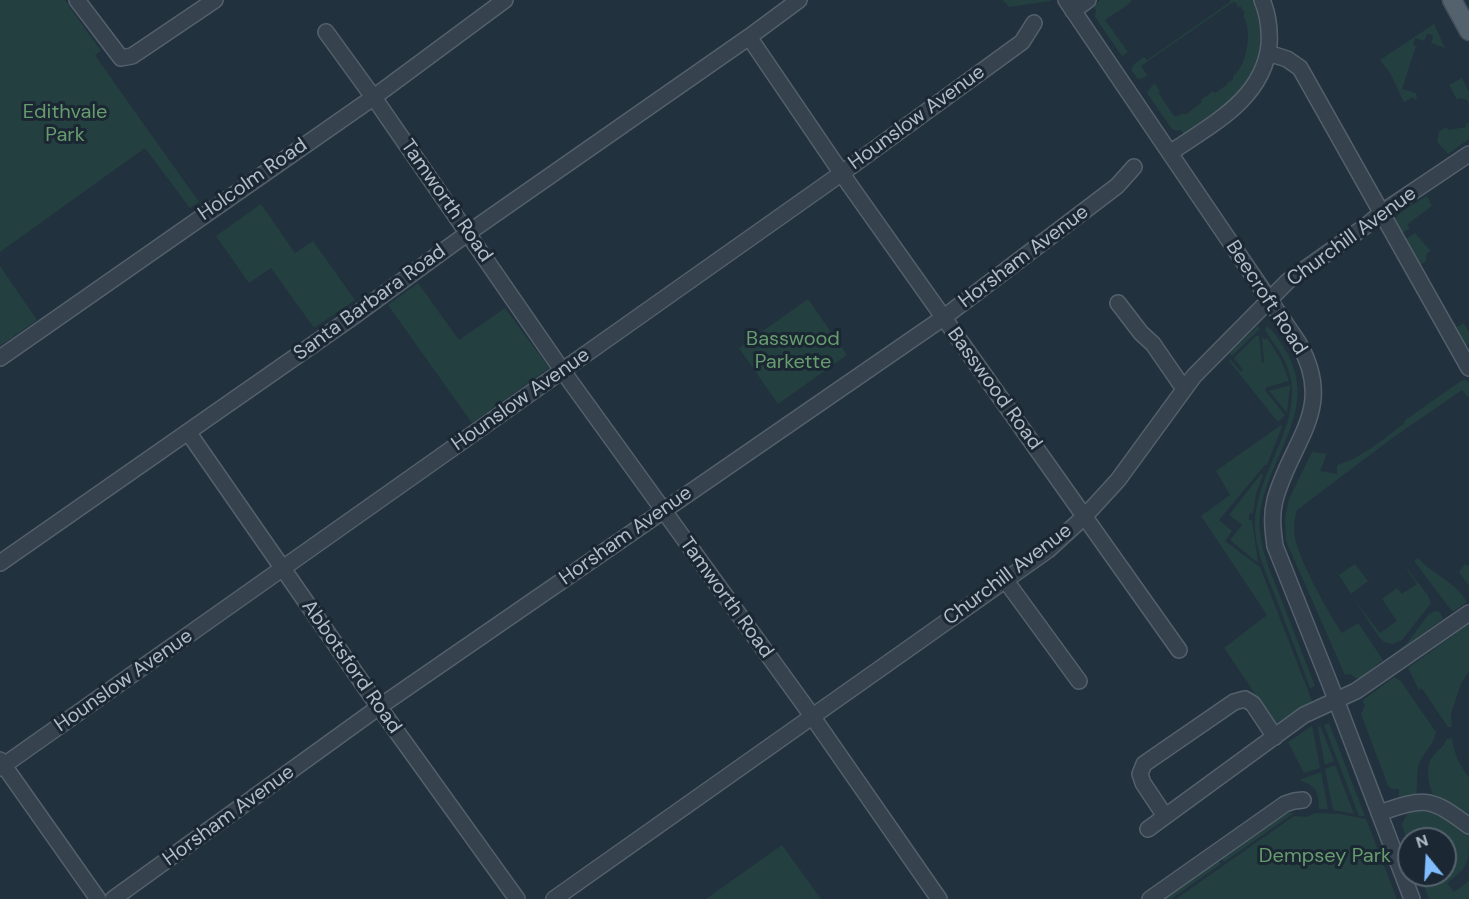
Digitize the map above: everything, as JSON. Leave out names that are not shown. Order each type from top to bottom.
[{"type":"main road","points":[[1452,0],[1469,31]]},
{"type":"street","points":[[77,0],[121,58],[141,50],[214,0]]},
{"type":"street","name":"Holcolm Road","points":[[0,358],[374,97],[505,0]]},
{"type":"street","name":"Santa Barbara Road","points":[[0,563],[799,0]]},
{"type":"street","points":[[1070,5],[1088,0]]},
{"type":"street","points":[[1170,153],[1247,96],[1262,74],[1268,53],[1269,24],[1262,0]]},
{"type":"street","name":"Beecroft Road","points":[[1070,5],[1304,353],[1311,373],[1313,390],[1309,423],[1275,500],[1272,524],[1275,546],[1412,899]]},
{"type":"street","name":"Hounslow Avenue","points":[[1,765],[283,569],[842,173],[1022,42],[1034,23]]},
{"type":"street","name":"Tamworth Road","points":[[326,32],[374,97],[562,370],[939,899]]},
{"type":"street","name":"Basswood Road","points":[[749,37],[943,318],[1179,650]]},
{"type":"street","points":[[1268,53],[1287,59],[1300,68],[1469,368]]},
{"type":"street","name":"Churchill Avenue","points":[[554,899],[1048,550],[1085,516],[1129,466],[1184,389],[1222,346],[1288,281],[1367,225],[1380,213],[1469,154]]},
{"type":"street","name":"Horsham Avenue","points":[[113,899],[379,707],[943,318],[1117,186],[1134,167]]},
{"type":"street","points":[[1118,303],[1141,333],[1153,344],[1184,389]]},
{"type":"street","name":"Abbotsford Road","points":[[188,432],[379,707],[517,899]]},
{"type":"street","points":[[1006,581],[1079,681]]},
{"type":"street","points":[[1148,829],[1304,715],[1356,691],[1469,613]]},
{"type":"street","points":[[1166,816],[1143,783],[1140,774],[1144,764],[1234,702],[1245,699],[1253,704],[1275,737]]},
{"type":"street","points":[[1,765],[98,899]]},
{"type":"street","points":[[1150,899],[1285,804],[1303,800]]},
{"type":"street","points":[[1379,813],[1403,805],[1429,802],[1446,808],[1469,826]]},
{"type":"green space","name":"Edithvale Park","points":[[0,0],[65,0],[101,51],[95,55],[199,202],[190,208],[145,148],[0,252]]},
{"type":"green space","points":[[1003,0],[1050,0],[1050,1],[1009,7]]},
{"type":"green space","points":[[1100,0],[1132,0],[1105,20],[1128,52],[1122,56],[1095,17],[1096,10],[1093,6]]},
{"type":"green space","points":[[1230,0],[1253,0],[1261,23],[1262,44],[1258,63],[1236,95],[1184,135],[1181,130],[1172,129],[1147,93],[1154,83],[1174,116],[1183,113],[1185,115],[1213,91],[1215,93],[1233,80],[1245,56],[1248,38],[1243,16],[1245,14],[1240,6],[1238,8],[1236,2],[1233,2],[1141,66],[1147,75],[1144,78],[1138,79],[1131,70],[1134,64],[1144,57],[1147,60]]},
{"type":"green space","points":[[1434,24],[1445,48],[1431,43],[1433,37],[1431,34],[1427,34],[1424,41],[1415,38],[1413,45],[1416,46],[1402,89],[1416,93],[1417,98],[1415,100],[1413,97],[1404,102],[1390,73],[1380,60]]},
{"type":"green space","points":[[1462,78],[1469,92],[1469,104],[1467,100],[1460,98],[1457,100],[1449,85]]},
{"type":"green space","points":[[1466,123],[1469,123],[1469,139],[1448,154],[1437,142],[1439,131],[1447,127],[1448,130],[1466,127]]},
{"type":"green space","points":[[1427,196],[1432,206],[1409,223],[1410,228],[1401,234],[1394,220],[1401,212]]},
{"type":"green space","points":[[261,204],[295,253],[313,241],[355,300],[314,328],[271,268],[249,283],[216,236]]},
{"type":"green space","points":[[1415,233],[1431,251],[1427,253],[1426,261],[1419,266],[1404,240]]},
{"type":"green space","points":[[0,266],[37,320],[0,346]]},
{"type":"green space","points":[[418,283],[459,340],[505,308],[549,368],[472,423],[388,305]]},
{"type":"green space","name":"Basswood Parkette","points":[[808,299],[847,355],[778,404],[739,348]]},
{"type":"green space","points":[[1455,323],[1457,327],[1464,323],[1469,332],[1469,344],[1465,346],[1453,325]]},
{"type":"green space","points":[[1258,326],[1260,329],[1232,356],[1229,353]]},
{"type":"green space","points":[[1267,326],[1286,351],[1296,375],[1297,398],[1293,420],[1267,485],[1261,508],[1260,531],[1268,564],[1315,686],[1310,688],[1257,546],[1255,528],[1257,508],[1291,409],[1292,389],[1288,369],[1281,353],[1265,330]]},
{"type":"green space","points":[[1256,336],[1259,336],[1262,363],[1264,363],[1262,336],[1265,340],[1267,338],[1281,360],[1289,381],[1267,387],[1265,390],[1285,415],[1278,422],[1229,361],[1230,359],[1241,372],[1243,370],[1234,358]]},
{"type":"green space","points":[[1466,380],[1469,383],[1469,396],[1467,397],[1462,390],[1391,439],[1297,510],[1294,528],[1298,548],[1308,573],[1330,613],[1342,633],[1358,623],[1383,660],[1360,678],[1355,678],[1351,674],[1345,675],[1286,541],[1285,518],[1289,499],[1312,452],[1327,454],[1320,471],[1337,474],[1337,465],[1355,458],[1372,447],[1405,423],[1404,421],[1461,381]]},
{"type":"green space","points":[[1290,385],[1287,413],[1269,391]]},
{"type":"green space","points":[[1281,425],[1267,465],[1219,520],[1232,531],[1225,541],[1260,567],[1314,706],[1275,729],[1224,648],[1267,615],[1201,516],[1230,495],[1216,471]]},
{"type":"green space","points":[[1261,474],[1263,475],[1256,494],[1253,513],[1249,514],[1249,520],[1252,520],[1258,563],[1230,540],[1242,525],[1229,515]]},
{"type":"green space","points":[[1418,558],[1457,589],[1467,602],[1454,611],[1451,610],[1414,561]]},
{"type":"green space","points":[[1401,561],[1427,594],[1431,603],[1402,640],[1393,644],[1384,642],[1379,637],[1354,599],[1380,633],[1397,621],[1382,599],[1397,588],[1402,594],[1417,584]]},
{"type":"green space","points":[[1355,564],[1368,581],[1351,594],[1339,575]]},
{"type":"green space","points":[[1465,564],[1469,566],[1469,586],[1459,572]]},
{"type":"green space","points":[[1435,611],[1440,612],[1443,619],[1394,654],[1408,642],[1428,615]]},
{"type":"green space","points":[[1469,624],[1469,671],[1461,684],[1451,713],[1452,727],[1448,727],[1423,690],[1421,688],[1419,690],[1408,668]]},
{"type":"green space","points":[[1394,677],[1400,680],[1436,732],[1419,764],[1416,794],[1399,797],[1399,789],[1392,789],[1388,786],[1361,714],[1365,705],[1362,701]]},
{"type":"green space","points":[[1329,723],[1365,816],[1359,816],[1324,725]]},
{"type":"green space","points":[[1320,725],[1334,761],[1325,765],[1318,728]]},
{"type":"green space","points":[[1312,726],[1320,768],[1304,773],[1288,742]]},
{"type":"green space","points":[[1452,738],[1458,759],[1469,777],[1469,817],[1451,803],[1433,794],[1429,781],[1428,767],[1431,759],[1447,739]]},
{"type":"green space","points":[[1335,765],[1354,814],[1333,810],[1325,769]]},
{"type":"green space","points":[[1321,772],[1328,809],[1319,809],[1318,797],[1313,787],[1299,780]]},
{"type":"green space","points":[[1415,811],[1431,812],[1450,821],[1469,835],[1468,858],[1460,872],[1457,875],[1457,827],[1403,827],[1407,814]]},
{"type":"green space","points":[[1288,813],[1294,813],[1224,862],[1221,858]]},
{"type":"green space","name":"Dempsey Park","points":[[1316,813],[1340,814],[1366,819],[1397,899],[1176,899],[1294,816],[1306,817]]},
{"type":"green space","points":[[782,845],[821,899],[706,899]]},
{"type":"green space","points":[[1218,860],[1221,864],[1171,899],[1163,899]]},
{"type":"green space","points":[[1469,881],[1469,899],[1429,899],[1424,887],[1450,887],[1454,892]]}]
